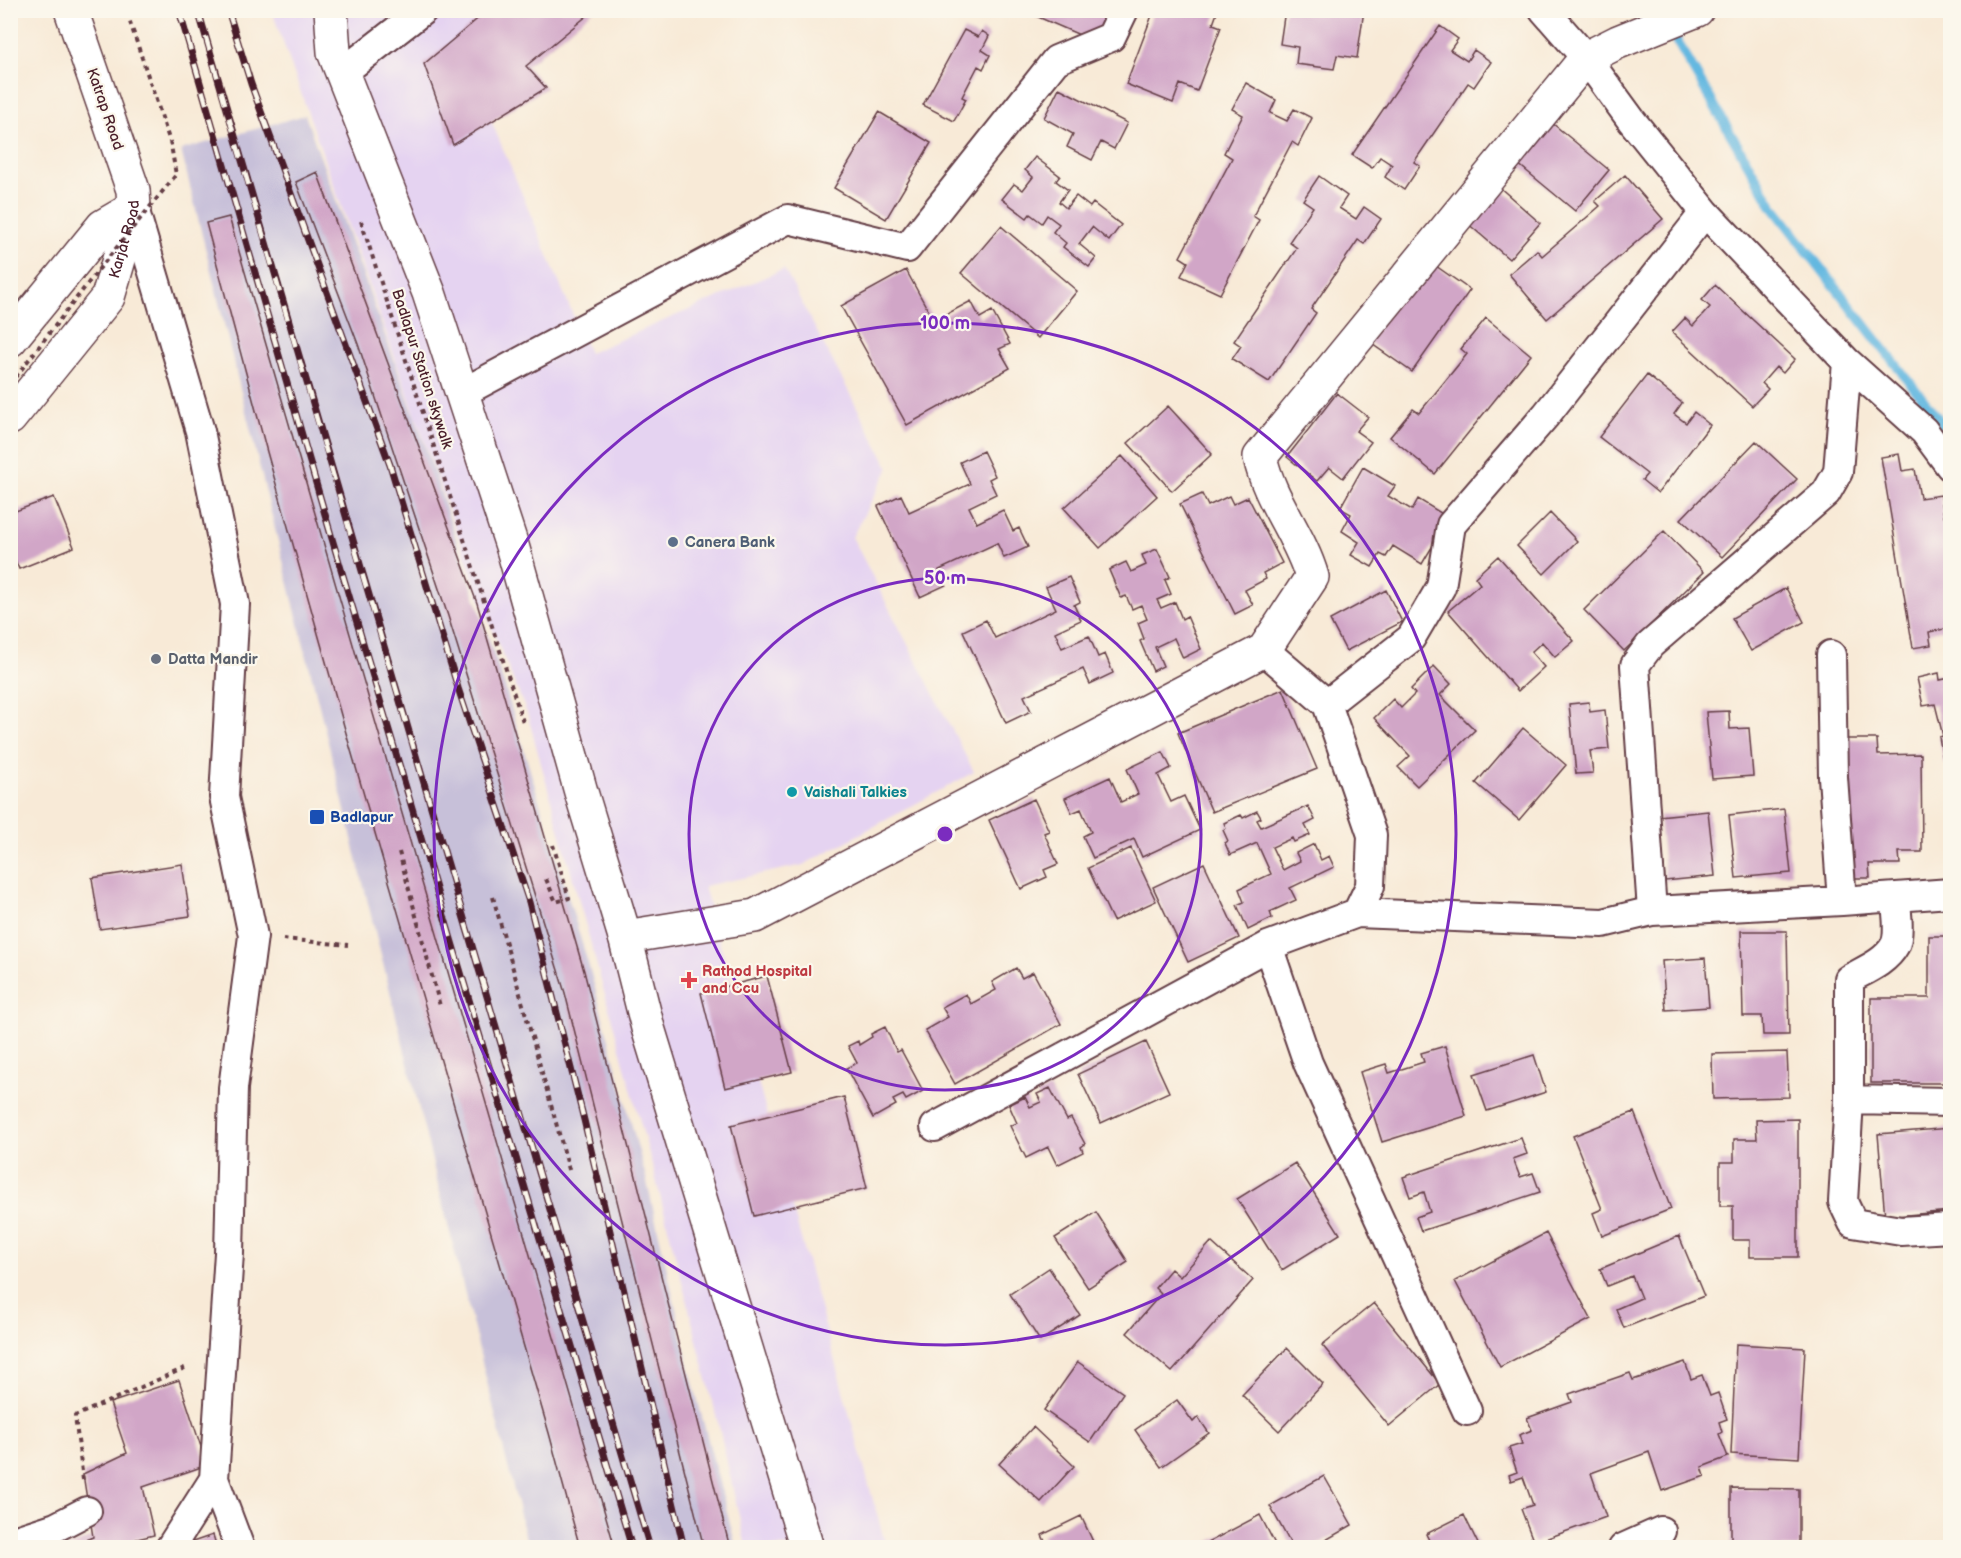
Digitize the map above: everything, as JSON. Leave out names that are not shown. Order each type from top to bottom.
[{"type":"main road","name":"Katrap Road","points":[[71,10],[133,190],[134,208]]},
{"type":"main road","points":[[331,10],[334,52],[429,293],[513,549],[580,792],[625,937],[648,1028],[807,1548]]},
{"type":"main road","points":[[625,937],[755,916],[1264,650],[1312,578],[1307,560],[1264,477],[1260,457],[1586,58],[1618,42],[1697,10]]},
{"type":"main road","name":"Karjat Road","points":[[10,340],[104,226],[134,208]]},
{"type":"main road","name":"Karjat Road","points":[[10,418],[108,297],[134,208]]},
{"type":"street","points":[[343,72],[423,10]]},
{"type":"street","points":[[462,393],[788,219],[907,248],[1056,60],[1111,37],[1124,10]]},
{"type":"street","points":[[1544,10],[1586,58],[1632,121],[1704,212],[1847,362],[1924,431],[1950,466]]},
{"type":"street","points":[[134,208],[200,431],[235,604],[224,797],[253,936],[233,1088],[229,1253],[214,1479],[240,1548]]},
{"type":"street","points":[[1327,704],[1411,638],[1441,587],[1451,525],[1546,415],[1704,212]]},
{"type":"street","points":[[1652,911],[1635,666],[1650,645],[1826,493],[1838,472],[1847,362]]},
{"type":"street","points":[[1264,650],[1327,704],[1372,835],[1370,886],[1357,913]]},
{"type":"street","points":[[1831,655],[1833,777],[1842,901]]},
{"type":"street","points":[[935,1127],[1268,946],[1357,913],[1603,923],[1652,911],[1950,893]]},
{"type":"street","points":[[1895,897],[1897,915],[1895,944],[1878,963],[1849,979],[1849,1100],[1843,1202],[1853,1223],[1901,1231],[1950,1228]]},
{"type":"street","points":[[1268,946],[1308,1063],[1467,1411]]},
{"type":"street","points":[[1849,1100],[1950,1102]]},
{"type":"street","points":[[170,1548],[214,1479]]},
{"type":"street","points":[[10,1542],[56,1527],[87,1511]]},
{"type":"street","points":[[1623,1548],[1661,1531]]},
{"type":"path","points":[[10,384],[99,269],[176,175],[171,145],[126,10]]},
{"type":"path","name":"Badlapur Station skywalk","points":[[360,217],[527,733]]},
{"type":"path","points":[[546,879],[556,902],[569,898],[553,845]]},
{"type":"path","points":[[399,852],[440,1006]]},
{"type":"path","points":[[493,897],[570,1173]]},
{"type":"path","points":[[253,936],[348,945]]},
{"type":"path","points":[[87,1511],[75,1416],[188,1367]]},
{"type":"shaded area","points":[[272,11],[489,11],[466,61],[589,353],[784,269],[889,468],[852,537],[974,772],[803,865],[704,886],[886,1547],[746,1547],[720,1431],[653,1168],[527,713],[485,612]]},
{"type":"shaded area","points":[[305,115],[426,448],[505,687],[590,970],[646,1178],[691,1375],[736,1547],[528,1547],[181,150]]},
{"type":"building","points":[[488,10],[594,10],[526,66],[546,88],[453,145],[424,64]]},
{"type":"building","points":[[1022,10],[1109,10],[1096,42]]},
{"type":"building","points":[[1154,10],[1218,10],[1213,24],[1221,27],[1197,91],[1180,84],[1173,103],[1126,84]]},
{"type":"building","points":[[1285,10],[1364,10],[1357,58],[1337,55],[1334,69],[1296,64],[1298,47],[1280,44]]},
{"type":"building","points":[[1440,26],[1458,39],[1450,50],[1467,61],[1474,50],[1491,62],[1474,87],[1468,83],[1414,162],[1420,166],[1404,190],[1385,177],[1392,165],[1380,157],[1372,168],[1352,155]]},
{"type":"building","points":[[964,30],[978,37],[982,31],[989,36],[982,50],[990,55],[983,69],[978,66],[962,97],[966,99],[954,121],[923,105]]},
{"type":"building","points":[[1246,83],[1276,100],[1270,113],[1287,121],[1294,109],[1312,118],[1298,146],[1292,142],[1253,216],[1259,220],[1220,294],[1181,276],[1188,262],[1180,257],[1232,158],[1224,153],[1243,115],[1232,109]]},
{"type":"building","points":[[1059,88],[1127,123],[1114,149],[1101,142],[1092,160],[1067,147],[1073,134],[1044,118]]},
{"type":"building","points":[[879,112],[931,143],[886,219],[834,188]]},
{"type":"building","points":[[1546,118],[1609,170],[1575,211],[1512,159]]},
{"type":"building","points":[[1035,157],[1060,176],[1056,181],[1068,190],[1059,202],[1066,208],[1076,196],[1090,207],[1093,203],[1121,225],[1109,241],[1092,227],[1079,244],[1096,258],[1089,267],[1063,247],[1066,243],[1053,232],[1059,224],[1047,215],[1042,223],[1030,214],[1027,218],[1002,199],[1014,184],[1023,190],[1033,177],[1025,170]]},
{"type":"building","points":[[317,172],[477,603],[584,971],[730,1548],[704,1548],[565,993],[448,616],[358,344],[296,182]]},
{"type":"building","points":[[1625,175],[1663,219],[1547,319],[1509,274],[1537,250],[1542,256],[1600,206],[1595,201]]},
{"type":"building","points":[[1319,176],[1347,196],[1339,208],[1356,219],[1364,207],[1381,219],[1364,244],[1358,240],[1311,309],[1316,313],[1269,382],[1232,359],[1241,346],[1234,341],[1297,248],[1289,242],[1313,207],[1303,200]]},
{"type":"building","points":[[1498,186],[1540,223],[1509,259],[1466,222]]},
{"type":"building","points":[[229,217],[615,1548],[580,1548],[549,1433],[348,740],[267,452],[206,223]]},
{"type":"building","points":[[1001,226],[1077,291],[1038,338],[961,273]]},
{"type":"building","points":[[1426,259],[1470,290],[1412,372],[1369,342]]},
{"type":"building","points":[[906,270],[934,321],[971,301],[980,318],[992,311],[1010,344],[999,349],[1010,368],[907,425],[841,306]]},
{"type":"building","points":[[1715,285],[1795,359],[1783,373],[1776,367],[1762,383],[1768,389],[1752,406],[1672,332],[1685,318],[1693,326],[1710,307],[1702,300]]},
{"type":"building","points":[[1486,318],[1531,355],[1435,474],[1390,437],[1413,409],[1419,413],[1467,354],[1461,349]]},
{"type":"building","points":[[1647,375],[1682,403],[1674,414],[1686,423],[1694,412],[1710,425],[1658,493],[1642,480],[1647,474],[1599,437]]},
{"type":"building","points":[[1337,393],[1368,417],[1356,431],[1371,442],[1343,478],[1329,467],[1317,481],[1287,457]]},
{"type":"building","points":[[1168,406],[1212,454],[1172,491],[1128,443]]},
{"type":"building","points":[[1756,441],[1797,479],[1722,557],[1681,519]]},
{"type":"building","points":[[983,451],[995,476],[989,479],[996,494],[969,507],[977,523],[1003,510],[1013,531],[1019,528],[1028,547],[1004,558],[997,543],[939,570],[946,585],[920,597],[878,506],[901,495],[909,512],[970,484],[960,462]]},
{"type":"building","points":[[1899,454],[1902,471],[1915,469],[1920,498],[1941,495],[1944,517],[1950,516],[1950,628],[1929,632],[1931,645],[1913,648],[1881,457]]},
{"type":"building","points":[[1122,456],[1157,496],[1100,548],[1064,508]]},
{"type":"building","points":[[1363,467],[1395,486],[1388,496],[1412,510],[1418,499],[1449,518],[1422,564],[1393,546],[1386,557],[1380,554],[1372,567],[1351,555],[1359,542],[1342,531],[1351,514],[1340,508]]},
{"type":"building","points":[[1202,494],[1208,506],[1229,496],[1233,504],[1248,497],[1282,563],[1263,573],[1266,579],[1245,590],[1253,605],[1235,614],[1180,504]]},
{"type":"building","points":[[54,497],[74,547],[19,569],[10,548],[10,513]]},
{"type":"building","points":[[1550,513],[1577,541],[1544,574],[1517,546]]},
{"type":"building","points":[[1664,531],[1704,572],[1624,651],[1584,610]]},
{"type":"building","points":[[1157,549],[1170,577],[1165,580],[1171,594],[1157,600],[1161,608],[1175,602],[1182,619],[1187,616],[1201,649],[1183,658],[1174,638],[1155,647],[1163,666],[1153,671],[1140,641],[1144,639],[1138,623],[1147,619],[1141,605],[1132,609],[1126,596],[1121,598],[1109,570],[1126,562],[1131,572],[1146,565],[1142,555]]},
{"type":"building","points":[[1498,556],[1574,641],[1555,657],[1542,642],[1531,652],[1544,667],[1518,691],[1448,611],[1480,584],[1475,577]]},
{"type":"building","points":[[1069,577],[1080,602],[1074,605],[1081,620],[1055,632],[1062,648],[1089,636],[1098,657],[1105,654],[1113,673],[1090,684],[1083,669],[1024,696],[1031,711],[1006,723],[963,631],[986,620],[995,638],[1056,609],[1046,587]]},
{"type":"building","points":[[1786,588],[1804,622],[1751,651],[1732,618]]},
{"type":"building","points":[[1386,590],[1402,622],[1346,651],[1330,620]]},
{"type":"building","points":[[1434,666],[1451,684],[1440,695],[1475,730],[1417,786],[1398,767],[1410,756],[1374,718],[1393,699],[1401,708],[1415,694],[1411,689]]},
{"type":"building","points":[[1939,673],[1940,680],[1950,678],[1950,768],[1948,763],[1944,764],[1939,737],[1943,736],[1935,704],[1923,706],[1917,678]]},
{"type":"building","points":[[1283,689],[1317,769],[1212,812],[1178,733]]},
{"type":"building","points":[[1589,702],[1590,712],[1605,710],[1609,749],[1590,751],[1593,773],[1576,774],[1569,704]]},
{"type":"building","points":[[1729,711],[1730,729],[1749,728],[1753,776],[1712,779],[1706,712]]},
{"type":"building","points":[[1523,728],[1566,765],[1519,820],[1476,783]]},
{"type":"building","points":[[1847,739],[1877,739],[1878,755],[1921,754],[1922,852],[1899,852],[1900,864],[1869,864],[1870,878],[1848,878]]},
{"type":"building","points":[[1163,752],[1171,768],[1158,775],[1171,802],[1184,796],[1200,830],[1142,857],[1134,839],[1093,858],[1083,836],[1091,832],[1081,809],[1072,813],[1065,798],[1110,777],[1121,802],[1138,794],[1127,769]]},
{"type":"building","points":[[1034,799],[1049,831],[1044,833],[1058,864],[1044,870],[1047,877],[1021,889],[989,820]]},
{"type":"building","points":[[1308,806],[1315,820],[1305,825],[1310,835],[1294,842],[1292,838],[1272,847],[1283,870],[1300,861],[1296,853],[1314,844],[1321,860],[1329,856],[1334,867],[1290,888],[1296,900],[1270,912],[1272,918],[1248,930],[1237,905],[1244,902],[1239,889],[1271,874],[1257,843],[1230,855],[1225,843],[1228,841],[1223,830],[1226,828],[1224,823],[1257,811],[1261,818],[1257,820],[1261,827]]},
{"type":"building","points":[[1784,809],[1791,873],[1736,878],[1729,815]]},
{"type":"building","points":[[1708,811],[1715,876],[1665,881],[1659,816]]},
{"type":"building","points":[[1131,848],[1156,901],[1113,921],[1088,868]]},
{"type":"building","points":[[1204,863],[1239,938],[1188,962],[1153,887]]},
{"type":"building","points":[[182,864],[190,916],[100,929],[92,878]]},
{"type":"building","points":[[1741,931],[1787,931],[1789,1035],[1763,1035],[1762,1016],[1743,1016]]},
{"type":"building","points":[[1929,936],[1950,936],[1950,1083],[1871,1083],[1871,998],[1929,998]]},
{"type":"building","points":[[1705,958],[1709,1007],[1666,1010],[1662,961]]},
{"type":"building","points":[[1016,968],[1022,978],[1033,972],[1061,1024],[955,1084],[925,1030],[948,1017],[942,1007],[966,994],[971,1004],[996,990],[992,982]]},
{"type":"building","points":[[767,976],[792,1072],[725,1088],[701,993]]},
{"type":"building","points":[[885,1027],[897,1052],[901,1050],[923,1091],[906,1100],[903,1095],[893,1100],[896,1105],[873,1118],[846,1068],[857,1063],[848,1046],[858,1041],[859,1045],[872,1037],[871,1034]]},
{"type":"building","points":[[1146,1042],[1169,1092],[1101,1123],[1078,1074]]},
{"type":"building","points":[[1445,1046],[1466,1116],[1382,1142],[1360,1072],[1386,1064],[1389,1073],[1424,1062],[1421,1053]]},
{"type":"building","points":[[1787,1052],[1789,1097],[1713,1099],[1712,1054]]},
{"type":"building","points":[[1534,1055],[1546,1092],[1487,1111],[1474,1074]]},
{"type":"building","points":[[1050,1088],[1067,1120],[1071,1118],[1085,1144],[1081,1147],[1083,1152],[1057,1165],[1048,1147],[1026,1158],[1010,1126],[1017,1123],[1009,1105],[1025,1097],[1030,1107],[1041,1102],[1037,1094]]},
{"type":"building","points":[[844,1097],[867,1188],[754,1216],[731,1125]]},
{"type":"building","points":[[1634,1112],[1671,1209],[1602,1236],[1593,1213],[1602,1209],[1573,1136]]},
{"type":"building","points":[[1798,1119],[1798,1257],[1750,1257],[1750,1240],[1733,1240],[1733,1206],[1720,1206],[1720,1162],[1734,1162],[1734,1139],[1757,1139],[1756,1120]]},
{"type":"building","points":[[1950,1128],[1950,1211],[1885,1217],[1878,1134]]},
{"type":"building","points":[[1521,1138],[1527,1154],[1513,1159],[1520,1177],[1533,1173],[1540,1192],[1421,1231],[1416,1217],[1430,1212],[1424,1192],[1410,1197],[1403,1177]]},
{"type":"building","points":[[1295,1163],[1340,1234],[1282,1270],[1237,1199]]},
{"type":"building","points":[[1096,1212],[1128,1262],[1088,1288],[1055,1238]]},
{"type":"building","points":[[1546,1233],[1591,1319],[1500,1367],[1455,1281]]},
{"type":"building","points":[[1679,1236],[1704,1296],[1624,1328],[1616,1309],[1641,1298],[1632,1276],[1607,1286],[1600,1269]]},
{"type":"building","points":[[1211,1242],[1253,1280],[1172,1372],[1127,1333],[1161,1294],[1155,1288],[1171,1269],[1180,1277]]},
{"type":"building","points":[[1049,1268],[1080,1315],[1040,1341],[1010,1294]]},
{"type":"building","points":[[1374,1303],[1440,1384],[1389,1426],[1322,1345]]},
{"type":"building","points":[[1736,1344],[1805,1348],[1799,1458],[1731,1454]]},
{"type":"building","points":[[1287,1348],[1323,1384],[1279,1431],[1242,1395]]},
{"type":"building","points":[[1078,1362],[1123,1393],[1090,1442],[1044,1410]]},
{"type":"building","points":[[1685,1362],[1691,1379],[1702,1375],[1710,1396],[1718,1393],[1727,1419],[1719,1422],[1722,1432],[1719,1434],[1728,1457],[1702,1467],[1705,1476],[1662,1491],[1649,1452],[1591,1473],[1606,1517],[1534,1543],[1521,1509],[1533,1505],[1523,1477],[1511,1481],[1509,1475],[1517,1472],[1509,1448],[1522,1444],[1519,1435],[1532,1430],[1527,1418],[1572,1402],[1569,1394],[1630,1373],[1633,1380]]},
{"type":"building","points":[[179,1380],[207,1465],[143,1487],[154,1535],[100,1548],[65,1548],[93,1537],[83,1474],[127,1453],[110,1403]]},
{"type":"building","points":[[1177,1400],[1193,1422],[1198,1417],[1209,1433],[1161,1467],[1135,1430]]},
{"type":"building","points":[[1033,1427],[1074,1466],[1041,1502],[999,1464]]},
{"type":"building","points":[[1324,1476],[1352,1525],[1312,1548],[1293,1548],[1270,1506]]},
{"type":"building","points":[[1731,1488],[1799,1489],[1799,1548],[1731,1548]]},
{"type":"building","points":[[1260,1515],[1277,1548],[1209,1548],[1207,1543]]},
{"type":"building","points":[[1464,1515],[1480,1548],[1433,1548],[1426,1534]]},
{"type":"building","points":[[1081,1516],[1096,1548],[1048,1548],[1042,1535]]},
{"type":"building","points":[[213,1535],[217,1548],[178,1548],[178,1547]]},
{"type":"waterway","points":[[1668,26],[1773,207],[1950,434]]},
{"type":"railway","points":[[179,10],[333,542],[632,1548]]},
{"type":"railway","points":[[198,10],[650,1548]]},
{"type":"railway","points":[[228,10],[251,84],[390,465],[458,688],[529,902],[584,1120],[684,1548]]},
{"type":"place","name":"Canera Bank","points":[[673,542]]},
{"type":"place","name":"Datta Mandir","points":[[156,659]]},
{"type":"place","name":"Vaishali Talkies","points":[[792,792]]},
{"type":"place","name":"Badlapur","points":[[317,817]]},
{"type":"place","name":"Rathod Hospital and Ccu","points":[[689,980]]}]
